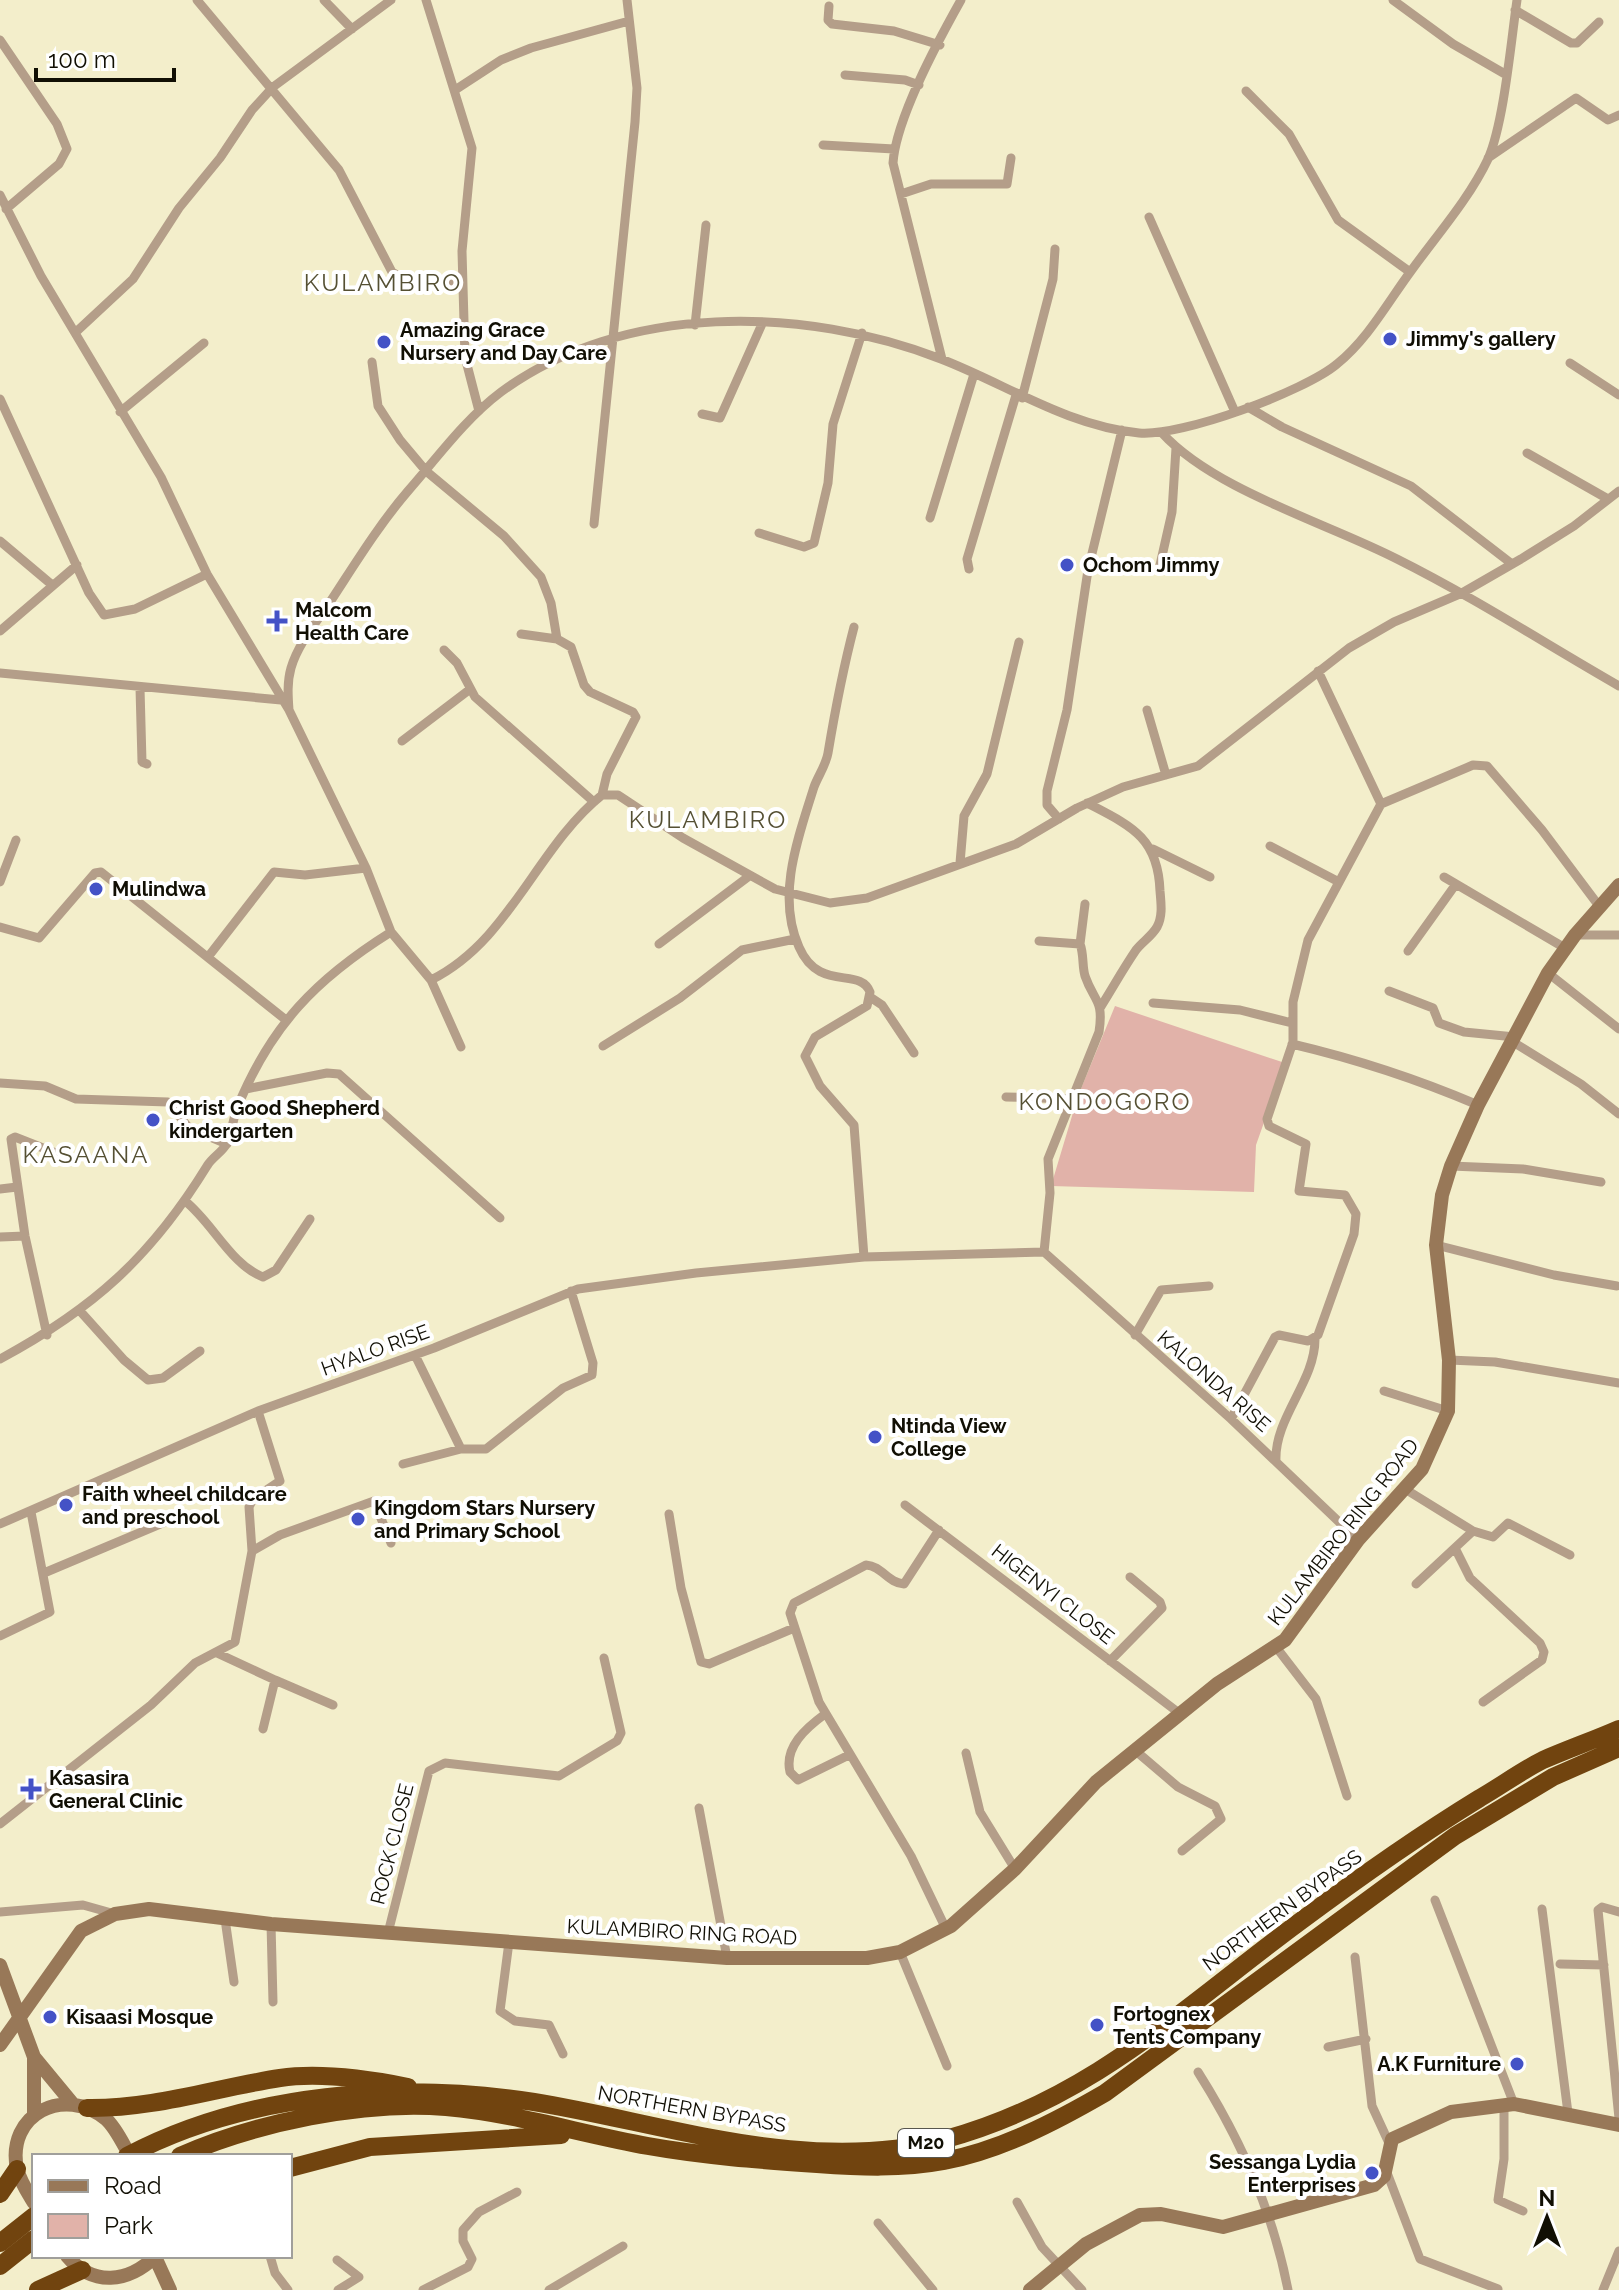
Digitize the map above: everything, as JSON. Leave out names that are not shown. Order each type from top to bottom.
[{"type":"highway","name":"NORTHERN BYPASS","points":[[133,2154],[193,2127],[276,2105],[357,2095],[436,2093],[536,2103],[779,2148],[887,2148],[941,2140],[993,2124],[1084,2082],[1402,1849],[1541,1761],[1619,1729]]},
{"type":"highway","name":"NORTHERN BYPASS","points":[[185,2154],[247,2131],[381,2108],[444,2107],[741,2159],[877,2167],[944,2161],[991,2148],[1061,2118],[1105,2093],[1494,1810],[1553,1777],[1619,1748]]},
{"type":"highway","points":[[79,2106],[121,2109],[283,2077],[368,2078],[436,2093]]},
{"type":"highway","points":[[292,2167],[370,2147],[537,2135],[604,2136]]},
{"type":"highway","points":[[0,2194],[17,2169]]},
{"type":"highway","points":[[0,2243],[32,2218]]},
{"type":"highway","points":[[0,2266],[32,2241]]},
{"type":"highway","points":[[38,2290],[82,2270]]},
{"type":"street","points":[[197,0],[273,87],[339,170],[392,272],[406,282],[425,285],[462,281]]},
{"type":"street","points":[[324,0],[352,29]]},
{"type":"street","points":[[76,332],[133,279],[179,208],[220,158],[252,110],[273,87],[391,0]]},
{"type":"street","points":[[426,0],[472,148],[462,281],[465,357],[479,411]]},
{"type":"street","points":[[594,524],[636,99],[627,0]]},
{"type":"street","points":[[942,359],[893,163],[894,149],[919,85],[961,0]]},
{"type":"street","points":[[1393,0],[1453,44],[1505,74]]},
{"type":"street","points":[[1488,158],[1516,5],[1571,43],[1577,43],[1599,22]]},
{"type":"street","points":[[829,6],[828,20],[832,24],[894,31],[940,45]]},
{"type":"street","points":[[455,90],[501,60],[531,48],[629,21]]},
{"type":"street","points":[[0,40],[57,124],[67,149],[59,164],[6,209]]},
{"type":"street","points":[[845,75],[905,80],[919,85]]},
{"type":"street","points":[[1246,91],[1289,134],[1338,220],[1410,272]]},
{"type":"street","points":[[289,710],[288,686],[292,665],[303,642],[373,535],[479,411],[501,392],[541,368],[640,330],[762,324],[862,333],[942,359],[1019,396],[1122,430],[1162,433],[1248,407],[1303,383],[1342,361],[1410,272],[1488,158],[1576,98],[1608,120],[1619,115]]},
{"type":"street","points":[[823,145],[894,149]]},
{"type":"street","points":[[901,194],[937,183],[1007,184],[1011,158]]},
{"type":"street","points":[[0,195],[41,276],[161,477],[207,574],[289,710],[319,778],[366,868],[391,932],[431,980],[461,1047]]},
{"type":"street","points":[[1149,217],[1235,412]]},
{"type":"street","points":[[695,325],[706,225]]},
{"type":"street","points":[[969,569],[967,559],[1052,284],[1055,249]]},
{"type":"street","points":[[702,414],[720,418],[762,324]]},
{"type":"street","points":[[759,533],[804,547],[814,543],[828,483],[833,424],[862,333]]},
{"type":"street","points":[[120,412],[204,343]]},
{"type":"street","points":[[372,362],[378,406],[426,471],[504,536],[535,568],[551,603],[557,639]]},
{"type":"street","points":[[1570,363],[1619,395]]},
{"type":"street","points":[[930,518],[974,374]]},
{"type":"street","points":[[0,399],[98,610],[110,616],[135,609],[207,574]]},
{"type":"street","points":[[1248,407],[1282,427],[1411,486],[1512,564]]},
{"type":"street","points":[[1059,819],[1047,805],[1047,791],[1067,710],[1088,570],[1122,430]]},
{"type":"street","points":[[1162,433],[1176,448],[1229,480],[1462,593],[1615,684],[1619,673]]},
{"type":"street","points":[[1160,565],[1172,512],[1176,448]]},
{"type":"street","points":[[1527,453],[1608,499]]},
{"type":"street","points":[[444,650],[457,663],[469,690],[598,798],[618,795],[748,877],[786,893],[830,903],[857,900],[1016,844],[1087,803],[1212,758],[1318,671],[1375,632],[1462,593],[1512,564],[1619,491]]},
{"type":"street","points":[[0,541],[51,584]]},
{"type":"street","points":[[0,631],[6,629],[51,584],[77,565]]},
{"type":"street","points":[[854,627],[826,761],[815,785],[786,893],[795,939],[815,971],[858,980],[869,988],[867,1006],[815,1037],[805,1056],[820,1086],[854,1125],[864,1257]]},
{"type":"street","points":[[431,980],[458,966],[479,947],[598,798],[636,717],[633,712],[590,692],[584,685],[571,647],[557,639],[521,634]]},
{"type":"street","points":[[960,863],[964,816],[987,774],[1019,642]]},
{"type":"street","points":[[1318,671],[1381,804]]},
{"type":"street","points":[[0,673],[281,700]]},
{"type":"street","points":[[140,688],[142,762],[147,764]]},
{"type":"street","points":[[402,741],[469,690]]},
{"type":"street","points":[[1147,710],[1166,775]]},
{"type":"street","points":[[1276,1461],[1279,1441],[1312,1360],[1315,1339],[1356,1221],[1353,1204],[1345,1195],[1299,1191],[1305,1142],[1267,1124],[1292,1044],[1293,1002],[1308,940],[1381,804],[1430,782],[1483,765],[1542,830],[1599,906]]},
{"type":"street","points":[[1087,803],[1132,828],[1153,849],[1210,877]]},
{"type":"street","points":[[0,882],[16,840]]},
{"type":"street","points":[[1270,846],[1339,882]]},
{"type":"street","points":[[1100,1008],[1160,919],[1160,881],[1153,849]]},
{"type":"street","points":[[208,957],[274,872],[305,875],[366,868]]},
{"type":"street","points":[[0,927],[39,938],[95,873],[101,872],[286,1020]]},
{"type":"street","points":[[659,944],[748,877]]},
{"type":"street","points":[[1444,877],[1565,948]]},
{"type":"street","points":[[1408,951],[1456,884]]},
{"type":"street","name":"KULAMBIRO RING ROAD","points":[[115,1914],[149,1909],[271,1924],[727,1958],[875,1958],[900,1952],[946,1929],[1015,1869],[1096,1782],[1137,1752],[1179,1713],[1217,1684],[1276,1647],[1358,1540],[1405,1489],[1435,1448],[1448,1411],[1449,1360],[1436,1245],[1442,1195],[1451,1166],[1478,1105],[1548,973],[1575,935],[1619,885]]},
{"type":"street","points":[[1044,1252],[1050,1193],[1048,1159],[1099,1032],[1100,1008],[1085,976],[1080,944],[1085,904]]},
{"type":"street","points":[[0,1359],[47,1335],[80,1311],[146,1249],[185,1201],[210,1162],[227,1144],[246,1089],[286,1020],[330,974],[391,932]]},
{"type":"street","points":[[1575,935],[1619,935]]},
{"type":"street","points":[[603,1046],[680,998],[742,950],[795,939]]},
{"type":"street","points":[[1039,941],[1080,944]]},
{"type":"street","points":[[1548,973],[1619,1029]]},
{"type":"street","points":[[1389,991],[1433,1008],[1439,1023],[1451,1029],[1514,1040],[1581,1084],[1619,1114]]},
{"type":"street","points":[[870,997],[882,1005],[914,1053]]},
{"type":"street","points":[[1153,1003],[1240,1010],[1292,1023]]},
{"type":"street","points":[[1292,1044],[1389,1069],[1478,1105]]},
{"type":"street","points":[[246,1089],[327,1073],[339,1074],[500,1218]]},
{"type":"street","points":[[0,1083],[45,1086],[76,1099],[168,1102],[189,1128],[227,1144]]},
{"type":"street","points":[[1006,1097],[1071,1099]]},
{"type":"street","points":[[47,1335],[25,1236],[12,1138],[76,1161]]},
{"type":"street","points":[[1451,1166],[1523,1169],[1601,1182]]},
{"type":"street","points":[[0,1189],[17,1187]]},
{"type":"street","points":[[185,1201],[200,1213],[236,1256],[263,1277],[276,1270],[310,1219]]},
{"type":"street","points":[[0,1237],[25,1236]]},
{"type":"street","points":[[1436,1245],[1554,1275],[1618,1285]]},
{"type":"street","name":"HYALO RISE","points":[[0,1524],[258,1411],[415,1355],[571,1291],[696,1273],[864,1257],[1044,1252]]},
{"type":"street","name":"KALONDA RISE","points":[[1044,1252],[1231,1419],[1358,1540]]},
{"type":"street","points":[[1135,1335],[1161,1290],[1209,1286]]},
{"type":"street","points":[[403,1464],[461,1449],[486,1449],[563,1388],[592,1375],[593,1363],[571,1291]]},
{"type":"street","points":[[80,1311],[124,1360],[148,1380],[163,1378],[200,1351]]},
{"type":"street","points":[[1231,1419],[1275,1337],[1315,1339]]},
{"type":"street","points":[[415,1355],[461,1449]]},
{"type":"street","points":[[1449,1360],[1495,1362],[1619,1383]]},
{"type":"street","points":[[1384,1391],[1448,1411]]},
{"type":"street","points":[[0,1824],[151,1705],[195,1663],[228,1648],[238,1634],[252,1551],[250,1502],[278,1483],[280,1476],[258,1411]]},
{"type":"street","points":[[1405,1489],[1473,1531],[1493,1537],[1508,1523],[1570,1555]]},
{"type":"street","points":[[252,1551],[280,1535],[374,1501],[391,1543]]},
{"type":"street","name":"HIGENYI CLOSE","points":[[905,1505],[1179,1713]]},
{"type":"street","points":[[0,1636],[48,1616],[51,1608],[31,1512]]},
{"type":"street","points":[[669,1514],[681,1588],[701,1662],[709,1664],[794,1628]]},
{"type":"street","points":[[44,1573],[177,1517]]},
{"type":"street","points":[[939,1530],[904,1584],[894,1583],[876,1567],[866,1565],[794,1603],[790,1613],[810,1683],[825,1714],[911,1856],[946,1929]]},
{"type":"street","points":[[1416,1584],[1473,1531]]},
{"type":"street","points":[[1455,1548],[1470,1578],[1540,1643],[1544,1652],[1542,1660],[1483,1702]]},
{"type":"street","points":[[1110,1661],[1162,1608],[1160,1602],[1130,1577]]},
{"type":"street","points":[[1276,1647],[1316,1699],[1347,1796]]},
{"type":"street","points":[[217,1653],[333,1705]]},
{"type":"street","name":"ROCK CLOSE","points":[[388,1933],[404,1863],[434,1766],[445,1763],[559,1776],[617,1741],[621,1733],[604,1658]]},
{"type":"street","points":[[263,1729],[275,1680]]},
{"type":"street","points":[[825,1714],[799,1737],[790,1754],[790,1772],[798,1780],[808,1778],[849,1755]]},
{"type":"street","points":[[1137,1752],[1178,1787],[1215,1806],[1221,1819],[1182,1851]]},
{"type":"street","points":[[966,1753],[980,1812],[1015,1869]]},
{"type":"street","points":[[699,1808],[727,1958]]},
{"type":"street","points":[[1435,1900],[1509,2104],[1498,2200],[1523,2211]]},
{"type":"street","points":[[0,1912],[83,1905],[115,1914]]},
{"type":"street","points":[[1619,1912],[1602,1907],[1598,1910],[1619,2118]]},
{"type":"street","points":[[1542,1909],[1568,2113]]},
{"type":"street","points":[[0,2045],[21,2020],[42,1982],[81,1931],[115,1914]]},
{"type":"street","points":[[225,1919],[234,1982]]},
{"type":"street","points":[[271,1924],[273,2002]]},
{"type":"street","points":[[509,1942],[500,2011],[515,2021],[549,2025],[563,2054]]},
{"type":"street","points":[[900,1952],[947,2066]]},
{"type":"street","points":[[1355,1957],[1372,2106],[1389,2143],[1386,2170],[1420,2259],[1498,2289]]},
{"type":"street","points":[[1560,1964],[1604,1965]]},
{"type":"street","points":[[0,1965],[3,1982],[34,2057],[34,2114]]},
{"type":"street","points":[[1328,2047],[1366,2039]]},
{"type":"street","points":[[34,2057],[79,2106]]},
{"type":"street","points":[[1198,2072],[1240,2143],[1270,2216],[1288,2290]]},
{"type":"street","points":[[31,2198],[17,2169],[23,2125],[34,2114],[60,2103],[79,2106],[107,2120],[128,2154]]},
{"type":"street","points":[[1389,2143],[1401,2132],[1451,2112],[1509,2104],[1619,2125]]},
{"type":"street","points":[[1030,2290],[1057,2265],[1111,2229],[1140,2215],[1161,2214],[1214,2227],[1270,2216],[1374,2185],[1386,2170]]},
{"type":"street","points":[[423,2290],[468,2267],[472,2259],[463,2241],[463,2230],[479,2212],[517,2192]]},
{"type":"street","points":[[1017,2202],[1035,2238],[1082,2290]]},
{"type":"street","points":[[878,2223],[933,2290]]},
{"type":"street","points":[[549,2290],[623,2246]]},
{"type":"street","points":[[1603,2290],[1619,2251]]},
{"type":"street","points":[[69,2258],[95,2278],[127,2284],[154,2258]]},
{"type":"street","points":[[155,2258],[170,2290]]},
{"type":"street","points":[[271,2258],[275,2273],[288,2290]]},
{"type":"street","points":[[337,2260],[359,2277],[338,2290]]},
{"type":"green space","points":[[1115,1006],[1285,1063],[1256,1145],[1254,1192],[1051,1186],[1078,1096]]},
{"type":"place","name":"Jimmy's gallery","points":[[1390,339]]},
{"type":"place","name":"Amazing Grace Nursery and Day Care","points":[[384,342]]},
{"type":"place","name":"Ochom Jimmy","points":[[1067,565]]},
{"type":"place","name":"Malcom Health Care","points":[[277,621]]},
{"type":"place","name":"Mulindwa","points":[[96,889]]},
{"type":"place","name":"Christ Good Shepherd kindergarten","points":[[153,1120]]},
{"type":"place","name":"Ntinda View College","points":[[875,1437]]},
{"type":"place","name":"Faith wheel childcare and preschool","points":[[66,1505]]},
{"type":"place","name":"Kingdom Stars Nursery and Primary School","points":[[358,1519]]},
{"type":"place","name":"Kasasira General Clinic","points":[[31,1789]]},
{"type":"place","name":"Kisaasi Mosque","points":[[50,2017]]},
{"type":"place","name":"Fortognex Tents Company","points":[[1097,2025]]},
{"type":"place","name":"A.K Furniture","points":[[1517,2064]]},
{"type":"place","name":"Sessanga Lydia Enterprises","points":[[1372,2173]]},
{"type":"district","name":"KULAMBIRO","points":[[383,283]]},
{"type":"district","name":"KULAMBIRO","points":[[708,820]]},
{"type":"district","name":"KONDOGORO","points":[[1105,1102]]},
{"type":"district","name":"KASAANA","points":[[86,1155]]}]
